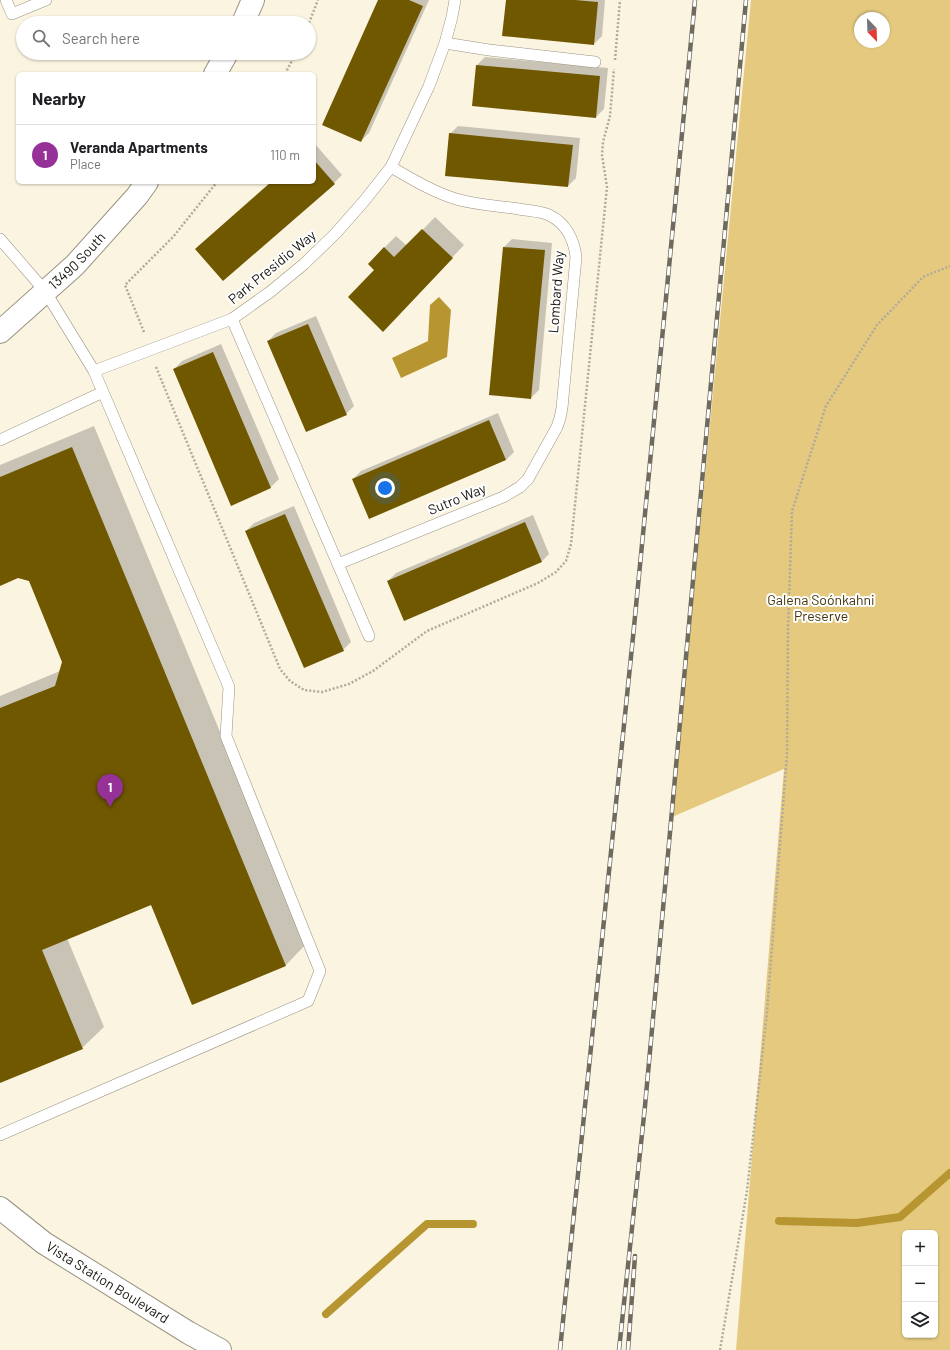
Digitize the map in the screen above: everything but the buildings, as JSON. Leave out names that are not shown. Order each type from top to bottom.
[{"type":"main road","points":[[246,16],[254,0]]},
{"type":"main road","points":[[216,72],[223,60]]},
{"type":"main road","name":"13490 South","points":[[0,332],[75,264],[138,196],[146,184]]},
{"type":"main road","name":"Vista Station Boulevard","points":[[0,1208],[44,1243],[189,1333],[220,1350]]},
{"type":"lane","points":[[6,0],[12,14],[46,0]]},
{"type":"lane","name":"Park Presidio Way","points":[[369,636],[232,318],[270,292],[336,233],[391,167],[429,86],[445,43],[455,0]]},
{"type":"lane","points":[[445,43],[489,50],[595,62]]},
{"type":"lane","name":"Lombard Way","points":[[391,167],[414,181],[457,199],[478,204],[539,212],[550,215],[559,222],[571,238],[575,247],[576,257],[562,408],[557,427]]},
{"type":"lane","points":[[0,239],[45,291],[94,371],[229,687],[226,736],[320,971],[308,1001],[0,1135]]},
{"type":"lane","points":[[94,371],[232,318]]},
{"type":"lane","points":[[0,440],[103,392]]},
{"type":"lane","name":"Sutro Way","points":[[338,564],[512,492],[520,487],[528,479],[557,427]]},
{"type":"path","points":[[312,16],[318,0]]},
{"type":"path","points":[[155,363],[280,669],[290,681],[304,690],[322,692],[349,684],[373,671],[427,631],[538,584],[556,572],[566,561],[571,544],[607,187],[602,155],[603,142],[610,116],[620,0]]},
{"type":"path","points":[[286,72],[292,60]]},
{"type":"path","points":[[143,332],[125,285],[173,237],[215,184]]},
{"type":"path","points":[[720,1350],[747,1191],[768,1012],[787,754],[788,628],[792,511],[826,406],[877,325],[923,278],[950,266]]},
{"type":"green space","name":"Galena Soónkahni Preserve","points":[[751,0],[950,0],[950,1350],[736,1350],[784,769],[672,817]]},
{"type":"shaded area","points":[[439,297],[451,310],[447,357],[401,378],[392,358],[428,341],[430,305]]},
{"type":"waterway","points":[[779,1221],[857,1223],[900,1217],[950,1173]]},
{"type":"waterway","points":[[326,1314],[427,1224],[473,1224]]},
{"type":"railway","points":[[560,1350],[633,637],[695,0]]},
{"type":"railway","points":[[619,1350],[645,1106],[746,0]]},
{"type":"railway","points":[[628,1350],[635,1256]]},
{"type":"place","name":"Veranda Apartments","points":[[110,807]]}]
